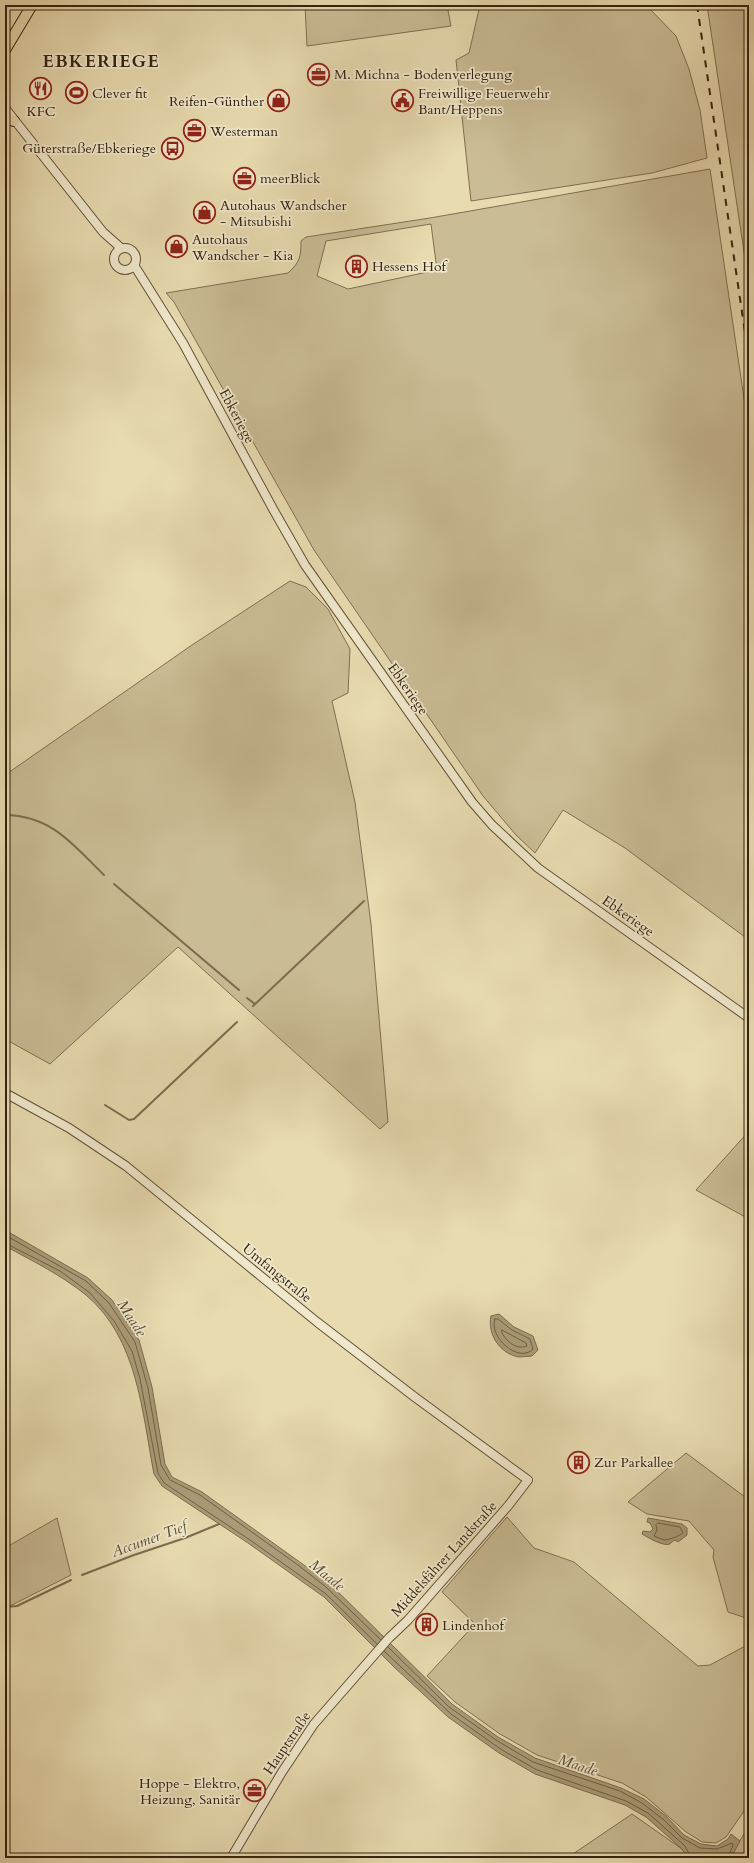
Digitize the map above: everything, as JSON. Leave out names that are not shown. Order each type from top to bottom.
[{"type":"main road","points":[[5,49],[32,5]]},
{"type":"street","points":[[5,108],[10,119],[118,251]]},
{"type":"street","points":[[128,248],[133,251],[136,259],[131,267],[122,270],[115,265],[114,260],[118,251],[128,248]]},
{"type":"street","name":"Ebkeriege","points":[[131,267],[146,285],[183,343],[305,565],[472,802],[492,825],[538,868],[749,1018]]},
{"type":"street","name":"Umfangstraße","points":[[5,1093],[69,1128],[126,1166],[324,1327],[416,1398],[528,1480]]},
{"type":"street","name":"Middelsfährer Landstraße","points":[[376,1654],[389,1638],[408,1620],[508,1506],[528,1480]]},
{"type":"street","name":"Hauptstraße","points":[[231,1858],[298,1746],[314,1724],[376,1654]]},
{"type":"shaded area","points":[[305,5],[447,5],[451,26],[307,46]]},
{"type":"shaded area","points":[[480,5],[646,5],[676,36],[689,69],[700,110],[707,158],[652,173],[471,201],[456,60],[469,53]]},
{"type":"shaded area","points":[[707,5],[749,5],[749,285]]},
{"type":"shaded area","points":[[710,169],[749,432],[749,940],[625,848],[563,810],[535,853],[516,835],[483,796],[314,550],[174,302],[166,293],[288,273],[299,259],[301,241],[306,237],[430,218]],"holes":[[[431,224],[437,270],[348,289],[317,276],[326,241]]]},
{"type":"shaded area","points":[[290,581],[306,587],[328,609],[350,649],[348,693],[332,701],[355,802],[371,924],[388,1122],[380,1129],[178,947],[50,1064],[5,1039],[5,775],[192,645]]},
{"type":"shaded area","points":[[749,1131],[749,1219],[696,1190]]},
{"type":"shaded area","points":[[686,1453],[749,1500],[749,1619],[728,1612],[713,1557],[714,1550],[689,1521],[647,1514],[628,1502]]},
{"type":"shaded area","points":[[507,1517],[534,1548],[574,1562],[698,1666],[710,1665],[749,1644],[749,1804],[726,1837],[716,1843],[702,1842],[686,1832],[646,1797],[622,1783],[537,1755],[500,1734],[455,1702],[427,1676],[475,1624],[442,1592]]},
{"type":"shaded area","points":[[57,1518],[71,1575],[12,1605],[5,1606],[5,1548]]},
{"type":"shaded area","points":[[632,1814],[682,1849],[688,1858],[567,1858]]},
{"type":"shaded area","points":[[749,1826],[749,1858],[732,1858],[734,1850]]},
{"type":"water","points":[[5,1230],[88,1278],[112,1300],[139,1340],[152,1387],[165,1464],[172,1477],[202,1492],[329,1583],[452,1704],[498,1737],[535,1758],[621,1788],[644,1799],[667,1817],[684,1835],[701,1844],[717,1846],[728,1839],[731,1834],[740,1841],[731,1858],[688,1858],[682,1849],[646,1817],[625,1805],[535,1774],[499,1753],[448,1717],[394,1667],[324,1597],[248,1543],[162,1486],[154,1474],[141,1402],[135,1378],[117,1333],[103,1313],[86,1295],[57,1275],[5,1246]]},
{"type":"water","points":[[499,1314],[514,1327],[533,1336],[538,1350],[532,1356],[519,1357],[512,1355],[506,1352],[496,1342],[490,1323],[491,1316]]},
{"type":"water","points":[[648,1518],[682,1524],[687,1528],[687,1535],[678,1542],[675,1540],[667,1545],[656,1541],[642,1534],[643,1531],[650,1532],[653,1529],[650,1523],[647,1522]]},
{"type":"waterway","points":[[5,815],[22,817],[36,821],[61,834],[104,875]]},
{"type":"waterway","points":[[114,884],[239,990]]},
{"type":"waterway","points":[[253,1006],[364,901]]},
{"type":"waterway","points":[[247,998],[255,1004]]},
{"type":"waterway","points":[[105,1105],[129,1120],[134,1119],[237,1022]]},
{"type":"waterway","name":"Accumer Tief","points":[[82,1575],[134,1555],[185,1538],[219,1524]]},
{"type":"waterway","name":"Accumer Tief","points":[[5,1607],[17,1606],[71,1580]]},
{"type":"railway","points":[[697,5],[749,360]]},
{"type":"place","name":"M. Michna - Bodenverlegung","points":[[319,74]]},
{"type":"place","name":"KFC","points":[[41,89]]},
{"type":"place","name":"Clever fit","points":[[76,93]]},
{"type":"place","name":"Reifen-Günther","points":[[279,101]]},
{"type":"place","name":"Freiwillige Feuerwehr Bant/Heppens","points":[[403,101]]},
{"type":"place","name":"Westerman","points":[[195,131]]},
{"type":"place","name":"Güterstraße/Ebkeriege","points":[[172,148]]},
{"type":"place","name":"meerBlick","points":[[245,178]]},
{"type":"place","name":"Autohaus Wandscher - Mitsubishi","points":[[205,213]]},
{"type":"place","name":"Autohaus Wandscher - Kia","points":[[177,247]]},
{"type":"place","name":"Hessens Hof","points":[[357,266]]},
{"type":"place","name":"Zur Parkallee","points":[[578,1462]]},
{"type":"place","name":"Lindenhof","points":[[427,1625]]},
{"type":"place","name":"Hoppe - Elektro, Heizung, Sanitär","points":[[255,1791]]},
{"type":"district","name":"EBKERIEGE","points":[[101,61]]},
{"type":"water label","name":"Maade","points":[[132,1318]]},
{"type":"water label","name":"Maade","points":[[327,1575]]},
{"type":"water label","name":"Maade","points":[[578,1765]]}]
